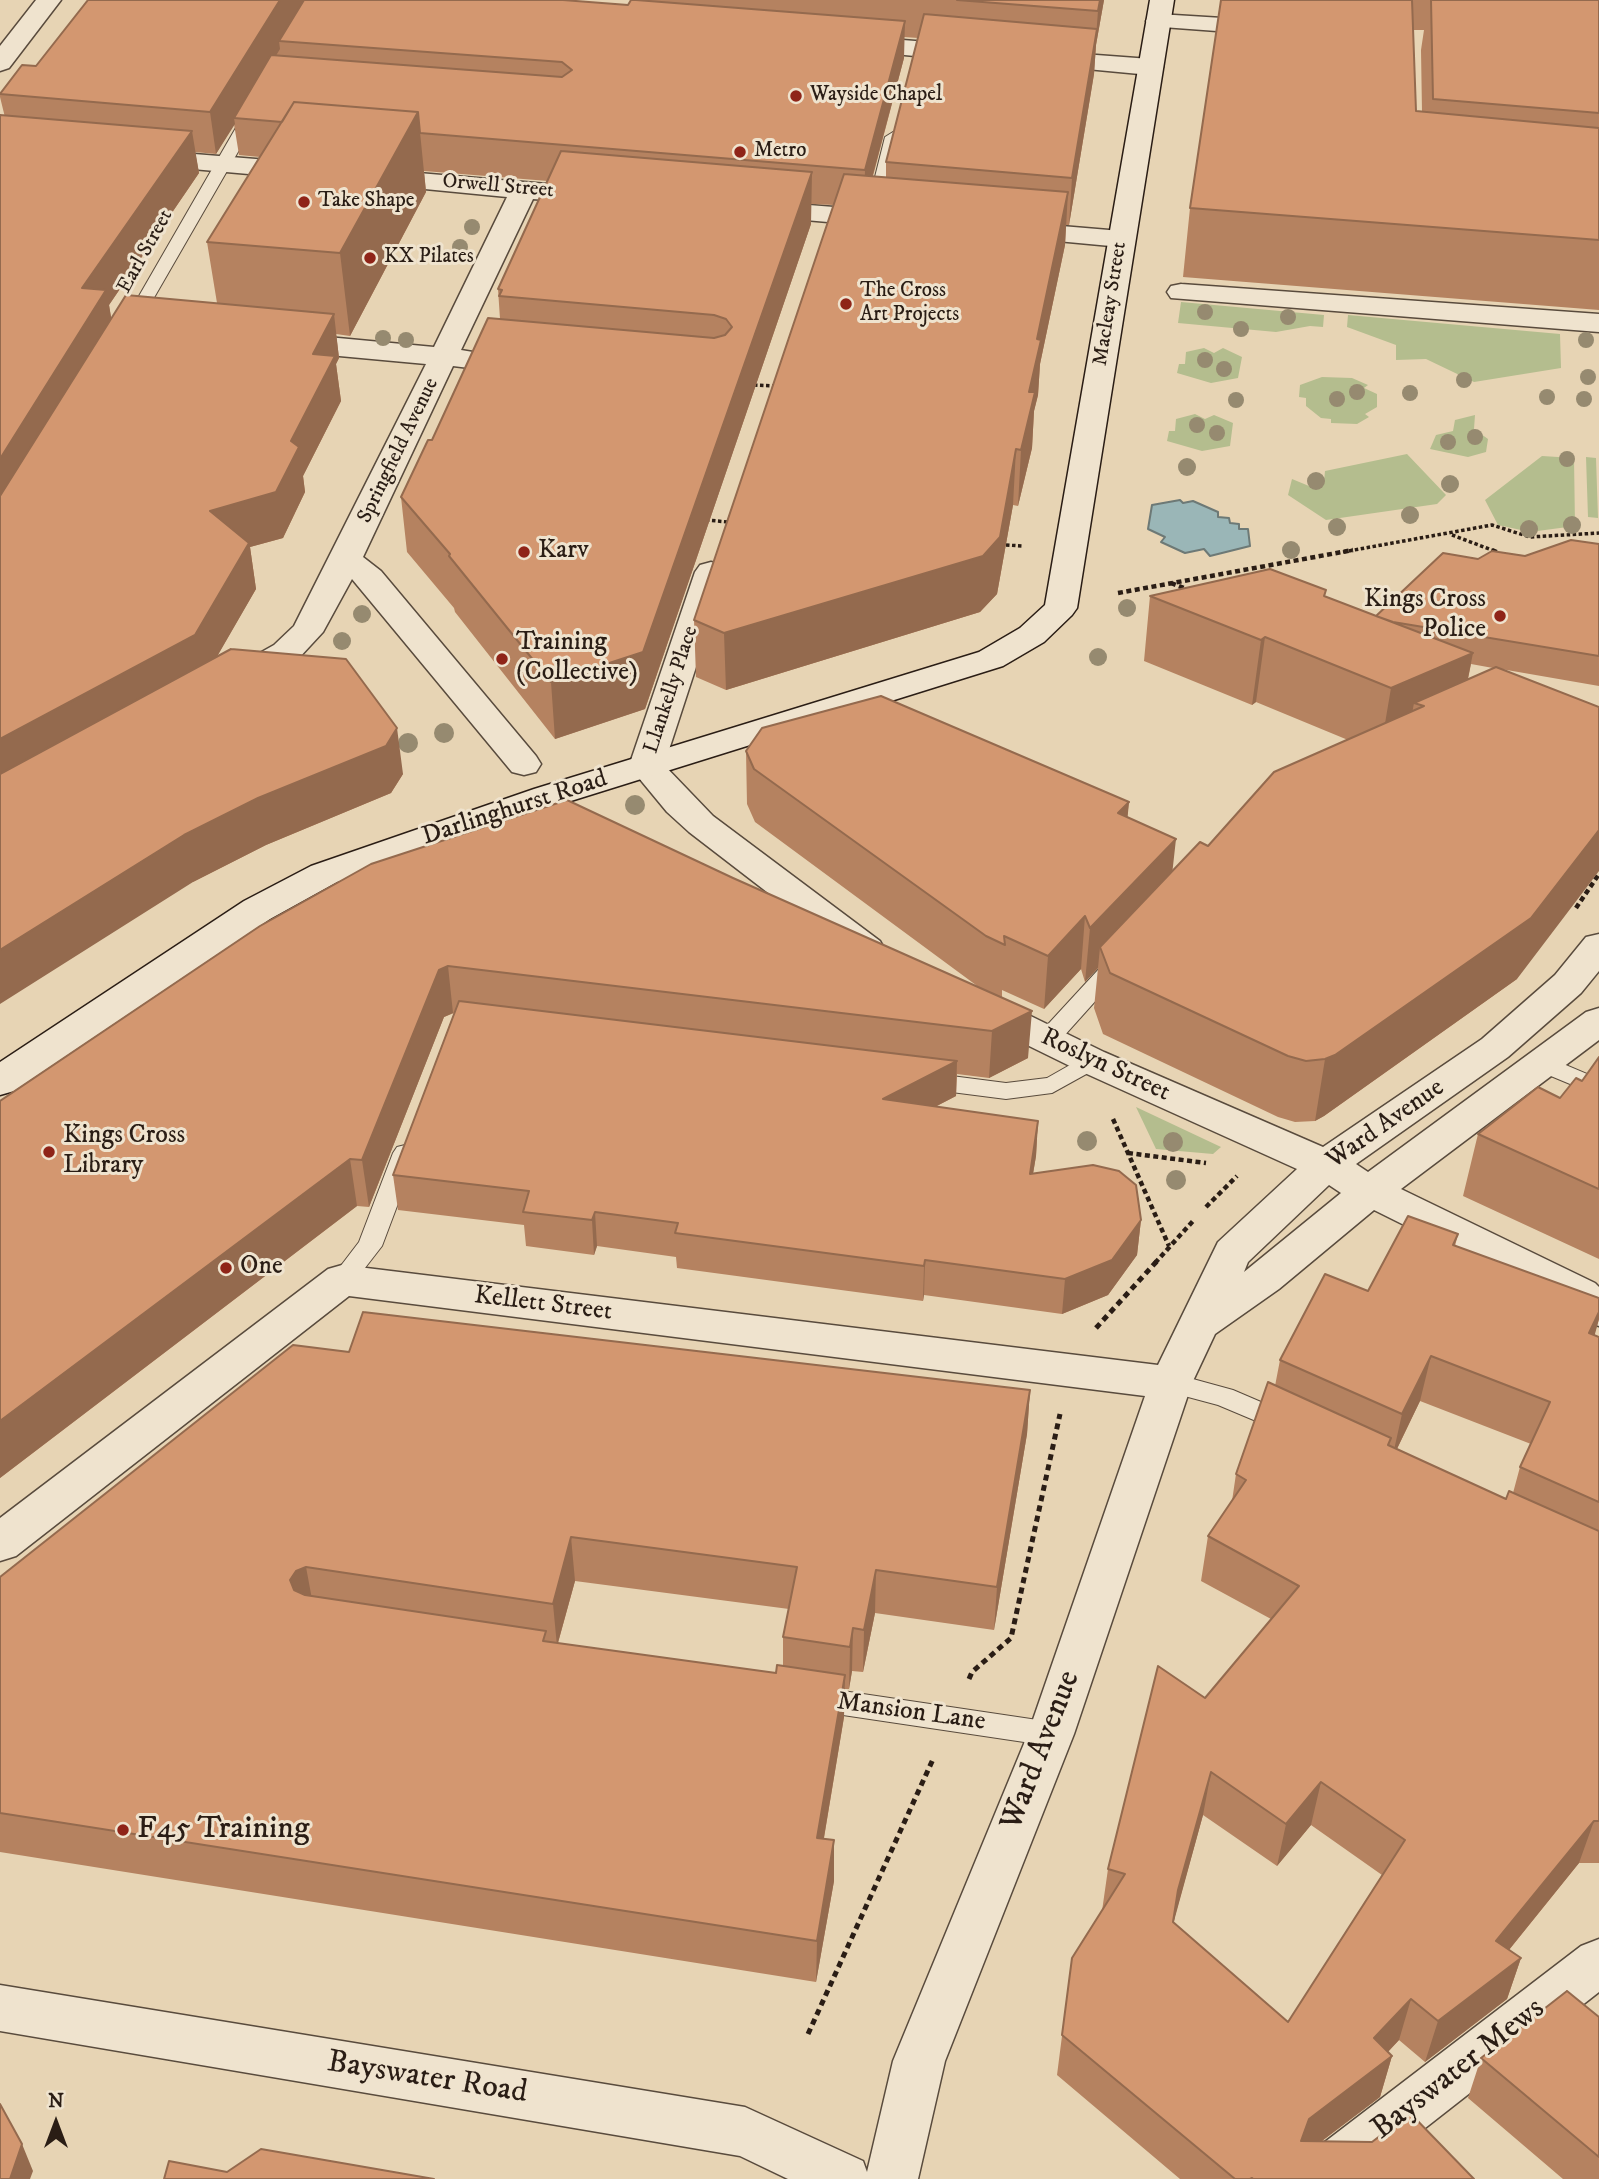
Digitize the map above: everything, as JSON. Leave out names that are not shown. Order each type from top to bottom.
[{"type":"street","points":[[0,63],[48,0]]},
{"type":"street","points":[[1160,10],[1289,30]]},
{"type":"street","name":"Macleay Street","points":[[1061,608],[1160,10]]},
{"type":"street","points":[[832,42],[914,55],[996,55]]},
{"type":"street","points":[[1024,57],[1150,67]]},
{"type":"street","name":"Orwell Street","points":[[124,156],[618,197]]},
{"type":"street","points":[[499,362],[445,357],[524,190]]},
{"type":"street","points":[[738,207],[914,222]]},
{"type":"street","points":[[821,247],[831,215]]},
{"type":"street","points":[[984,228],[1121,239]]},
{"type":"street","points":[[1181,292],[1599,323]]},
{"type":"street","name":"Springfield Avenue","points":[[209,694],[286,652],[307,632],[324,604],[445,357],[254,339]]},
{"type":"street","name":"Llankelly Place","points":[[646,766],[716,521]]},
{"type":"street","points":[[346,559],[370,578],[524,764]]},
{"type":"street","name":"Darlinghurst Road","points":[[0,1081],[257,911],[324,874],[646,766],[991,659],[1032,635],[1061,608]]},
{"type":"street","points":[[646,766],[679,804],[701,824],[870,953],[894,964]]},
{"type":"street","name":"Ward Avenue","points":[[892,2179],[919,2061],[1051,1734],[1171,1383],[1232,1253],[1326,1165],[1495,1048],[1568,984],[1599,946]]},
{"type":"street","name":"Roslyn Street","points":[[953,993],[1091,1061],[1326,1165],[1370,1191],[1580,1294],[1599,1310]]},
{"type":"street","name":"Ward Avenue","points":[[1198,1324],[1265,1278],[1370,1191],[1599,1021]]},
{"type":"street","points":[[0,1544],[342,1280]]},
{"type":"street","name":"Kellett Street","points":[[342,1280],[1171,1383]]},
{"type":"street","name":"Bayswater Mews","points":[[1319,2179],[1599,1962]]},
{"type":"street","name":"Bayswater Road","points":[[0,2008],[745,2132],[844,2179]]},
{"type":"lane","name":"Earl Street","points":[[137,331],[221,164],[262,96]]},
{"type":"lane","points":[[872,218],[895,127]]},
{"type":"lane","points":[[1047,1040],[1128,951]]},
{"type":"lane","points":[[910,1079],[1006,1091],[1052,1085],[1091,1061]]},
{"type":"lane","points":[[1542,1063],[1599,1088]]},
{"type":"lane","points":[[342,1280],[370,1246],[414,1129]]},
{"type":"lane","points":[[1171,1383],[1224,1397],[1305,1433]]},
{"type":"lane","name":"Mansion Lane","points":[[785,1694],[1051,1734]]},
{"type":"path","points":[[750,384],[774,386]]},
{"type":"path","points":[[1118,593],[1492,525],[1530,537],[1599,533]]},
{"type":"path","points":[[1451,534],[1503,554]]},
{"type":"path","points":[[1006,545],[1022,546]]},
{"type":"path","points":[[1171,582],[1196,593]]},
{"type":"path","points":[[1091,1061],[1127,1153],[1169,1246]]},
{"type":"path","points":[[1127,1153],[1198,1162]]},
{"type":"green space","points":[[1181,302],[1324,315],[1323,327],[1310,326],[1276,332],[1178,323]]},
{"type":"green space","points":[[1348,315],[1560,334],[1561,368],[1474,382],[1426,359],[1396,360],[1396,345],[1347,327]]},
{"type":"green space","points":[[1204,348],[1214,353],[1223,348],[1242,357],[1238,378],[1211,383],[1177,373],[1179,364],[1185,364],[1186,352]]},
{"type":"green space","points":[[1322,377],[1352,378],[1368,385],[1364,388],[1377,394],[1377,407],[1365,414],[1369,417],[1357,424],[1331,423],[1331,419],[1321,418],[1306,406],[1306,398],[1299,397],[1300,385]]},
{"type":"green space","points":[[1195,414],[1205,419],[1214,415],[1233,423],[1230,446],[1202,451],[1167,441],[1169,431],[1175,431],[1176,419]]},
{"type":"green space","points":[[1475,415],[1474,429],[1488,439],[1486,452],[1468,457],[1430,449],[1436,435],[1453,431],[1455,420]]},
{"type":"green space","points":[[1407,454],[1446,495],[1437,504],[1326,520],[1288,495],[1292,479],[1309,486],[1324,482],[1325,471]]},
{"type":"green space","points":[[1542,456],[1574,458],[1575,526],[1530,532],[1498,525],[1485,500]]},
{"type":"green space","points":[[1586,457],[1596,458],[1598,518],[1588,517]]},
{"type":"green space","points":[[1136,1107],[1221,1147],[1213,1154],[1156,1149]]},
{"type":"water","points":[[1180,500],[1183,503],[1193,501],[1218,512],[1218,517],[1229,518],[1230,523],[1239,524],[1239,529],[1248,529],[1250,546],[1210,556],[1204,549],[1185,553],[1161,542],[1165,537],[1148,529],[1152,505]]},
{"type":"building","points":[[88,0],[280,0],[210,112],[0,94],[22,65],[36,66]]},
{"type":"building","points":[[304,0],[563,0],[628,5],[631,0],[636,0],[905,21],[865,170],[420,133],[418,112],[294,102],[282,122],[234,118],[271,55],[562,77],[572,70],[562,62],[279,41]]},
{"type":"building","points":[[957,0],[1100,0],[1098,11]]},
{"type":"building","points":[[1221,0],[1412,0],[1416,111],[1599,128],[1599,240],[1190,208]]},
{"type":"building","points":[[1431,0],[1599,0],[1599,113],[1433,99]]},
{"type":"building","points":[[924,14],[1097,29],[1072,178],[886,162]]},
{"type":"building","points":[[294,102],[418,112],[340,253],[207,242]]},
{"type":"building","points":[[0,115],[192,131],[82,288],[106,290],[0,459]]},
{"type":"building","points":[[561,151],[812,172],[643,652],[551,682],[450,554],[401,497],[428,440],[432,440],[488,318],[714,338],[725,335],[732,327],[726,319],[714,315],[499,296],[502,290],[498,289]]},
{"type":"building","points":[[844,174],[1068,192],[1037,339],[1041,340],[1029,392],[1035,392],[1021,450],[1016,449],[1000,537],[983,556],[724,633],[694,620]]},
{"type":"building","points":[[126,295],[334,314],[313,354],[335,356],[291,441],[299,447],[276,492],[210,511],[249,543],[195,635],[0,739],[0,496]]},
{"type":"building","name":"Kings Cross Police","points":[[1571,540],[1599,544],[1599,656],[1393,622],[1376,616],[1443,553],[1478,559],[1492,551],[1525,556]]},
{"type":"building","points":[[1270,569],[1326,590],[1324,596],[1473,653],[1391,688],[1265,637],[1261,640],[1150,596]]},
{"type":"building","points":[[231,649],[346,659],[397,728],[386,746],[258,798],[184,835],[0,950],[0,774]]},
{"type":"building","points":[[1496,667],[1599,707],[1599,830],[1531,918],[1335,1055],[1325,1059],[1306,1061],[1288,1056],[1110,973],[1100,947],[1200,842],[1208,846],[1274,772],[1424,706],[1414,703]]},
{"type":"building","points":[[881,696],[1129,802],[1118,813],[1176,839],[1090,928],[1085,916],[1048,956],[1004,936],[1005,945],[986,936],[754,769],[746,751],[762,728]]},
{"type":"building","points":[[567,800],[733,878],[1032,1011],[992,1031],[448,966],[439,970],[362,1160],[350,1159],[0,1421],[0,1101],[260,926],[371,864]]},
{"type":"building","points":[[459,1001],[957,1061],[883,1099],[1038,1121],[1030,1174],[1093,1165],[1119,1171],[1136,1185],[1141,1220],[1112,1260],[1065,1279],[925,1260],[924,1266],[675,1233],[678,1223],[595,1212],[592,1220],[523,1212],[529,1191],[393,1175]]},
{"type":"building","points":[[1599,1057],[1599,1189],[1478,1134],[1538,1087],[1560,1098],[1576,1078],[1582,1081]]},
{"type":"building","points":[[1408,1216],[1458,1234],[1453,1245],[1599,1298],[1599,1312],[1589,1333],[1599,1337],[1599,1502],[1520,1467],[1550,1402],[1431,1356],[1402,1414],[1280,1360],[1325,1274],[1368,1291]]},
{"type":"building","points":[[363,1312],[1030,1390],[997,1587],[876,1570],[864,1630],[853,1628],[850,1647],[783,1637],[797,1567],[571,1537],[553,1604],[306,1567],[296,1571],[290,1580],[294,1590],[305,1595],[546,1631],[543,1641],[776,1673],[777,1665],[845,1675],[817,1838],[834,1840],[817,1941],[0,1813],[0,1577],[293,1345],[349,1352]]},
{"type":"building","points":[[1268,1382],[1391,1438],[1388,1445],[1506,1499],[1509,1491],[1599,1531],[1599,1821],[1594,1821],[1496,1941],[1521,1958],[1438,2021],[1411,1999],[1374,2038],[1392,2056],[1309,2119],[1301,2141],[1372,2142],[1410,2113],[1474,2179],[1235,2179],[1062,2035],[1072,1958],[1125,1874],[1108,1869],[1158,1666],[1205,1698],[1299,1586],[1208,1536],[1246,1480],[1236,1474]],"holes":[[[1211,1772],[1286,1824],[1321,1782],[1405,1840],[1288,2022],[1173,1922],[1178,1890]]]},
{"type":"building","points":[[1567,1991],[1599,2017],[1599,2157],[1481,2058]]},
{"type":"building","points":[[0,2104],[22,2144],[10,2179],[0,2179]]},
{"type":"building","points":[[261,2149],[434,2179],[164,2179],[169,2161],[227,2172]]},
{"type":"place","name":"Wayside Chapel","points":[[796,96]]},
{"type":"place","name":"Metro","points":[[740,152]]},
{"type":"place","name":"Take Shape","points":[[304,202]]},
{"type":"place","name":"KX Pilates","points":[[370,258]]},
{"type":"place","name":"The Cross Art Projects","points":[[846,304]]},
{"type":"place","name":"Karv","points":[[524,552]]},
{"type":"place","name":"Kings Cross Police","points":[[1500,616]]},
{"type":"place","name":"Training (Collective)","points":[[502,659]]},
{"type":"place","name":"Kings Cross Library","points":[[49,1152]]},
{"type":"place","name":"One","points":[[226,1268]]},
{"type":"place","name":"F45 Training","points":[[123,1830]]}]
